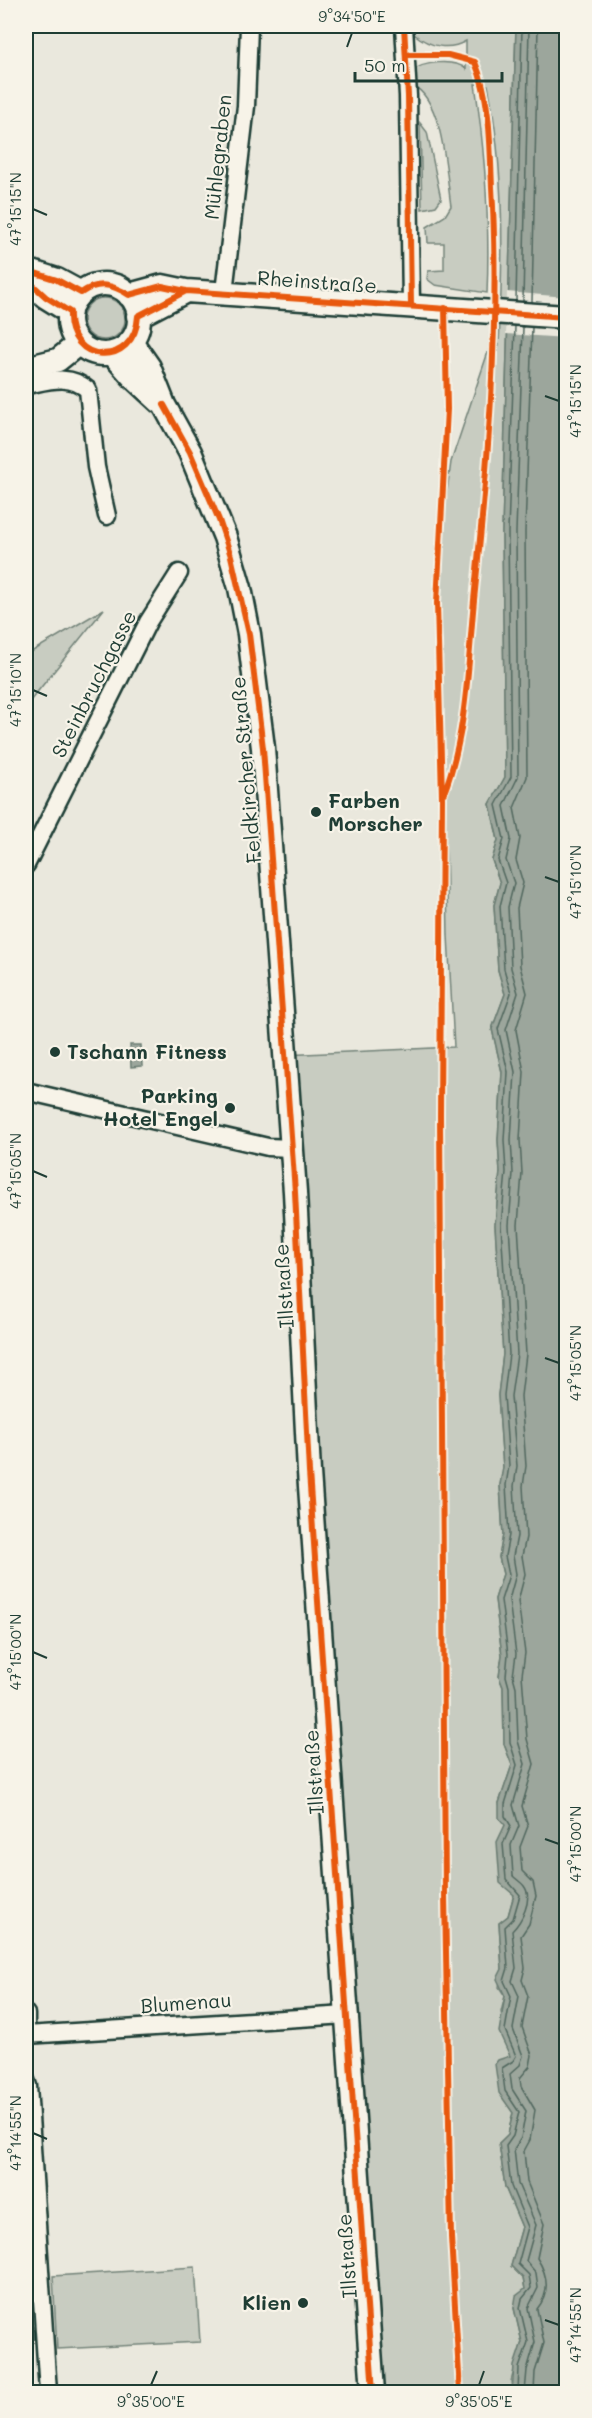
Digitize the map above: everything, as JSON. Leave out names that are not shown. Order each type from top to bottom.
[{"type":"main road","points":[[26,270],[57,280],[75,303]]},
{"type":"main road","points":[[26,279],[46,297],[75,303]]},
{"type":"main road","points":[[100,285],[116,287],[129,295],[136,306],[138,316],[137,327],[131,341],[121,350],[100,354],[78,344],[71,331],[75,303],[90,287],[100,285]]},
{"type":"main road","name":"Rheinstraße","points":[[129,295],[162,286],[186,291],[567,317]]},
{"type":"main road","name":"Rheinstraße","points":[[138,316],[186,291]]},
{"type":"main road","name":"Feldkircher Straße","points":[[131,341],[149,367],[164,405],[190,452],[219,520],[240,588],[249,634],[263,748],[291,1148]]},
{"type":"main road","points":[[26,368],[58,360],[78,344]]},
{"type":"main road","name":"Feldkircher Straße","points":[[112,353],[134,378],[164,405]]},
{"type":"main road","name":"Illstraße","points":[[291,1148],[304,1347],[309,1483],[373,2392]]},
{"type":"street","name":"Mühlegraben","points":[[224,292],[246,106],[249,26]]},
{"type":"street","points":[[404,26],[409,106],[411,305]]},
{"type":"street","points":[[26,385],[69,379],[79,381],[88,390],[96,467],[107,516]]},
{"type":"street","name":"Steinbruchgasse","points":[[26,865],[148,622],[179,573]]},
{"type":"street","points":[[26,1091],[268,1147],[291,1148]]},
{"type":"street","points":[[26,2014],[26,2036]]},
{"type":"street","name":"Blumenau","points":[[26,2036],[347,2015]]},
{"type":"street","points":[[26,2080],[48,2392]]},
{"type":"shaded area","points":[[414,26],[516,26],[502,532],[505,777],[490,804],[498,840],[492,860],[500,883],[494,905],[498,970],[505,994],[492,1029],[502,1072],[498,1140],[500,1172],[495,1225],[503,1354],[498,1395],[503,1467],[500,1485],[503,1535],[499,1557],[503,1574],[495,1599],[502,1655],[499,1677],[503,1687],[504,1744],[512,1765],[499,1803],[506,1825],[514,1894],[508,1916],[499,1923],[502,1969],[499,1987],[505,1996],[501,2012],[510,2056],[505,2059],[500,2087],[513,2112],[508,2135],[499,2143],[505,2187],[522,2227],[511,2266],[523,2278],[525,2289],[514,2308],[522,2342],[511,2381],[512,2392],[373,2392],[284,1055],[454,1047],[448,935],[440,545],[451,462],[490,346],[499,345],[500,182],[494,117],[488,85],[475,84],[486,188],[487,293],[435,285],[427,279],[428,271],[444,270],[444,243],[428,243],[427,227],[445,216],[451,206],[442,139],[437,121],[423,93],[412,85],[411,72],[423,65],[438,63],[454,64],[466,69],[466,41],[446,47],[433,45],[414,34]]},
{"type":"shaded area","points":[[420,123],[427,132],[441,199],[436,206],[422,209]]},
{"type":"shaded area","points":[[104,298],[119,304],[125,319],[119,334],[104,340],[89,334],[83,319],[89,304]]},
{"type":"shaded area","points":[[104,609],[26,706],[26,655]]},
{"type":"shaded area","points":[[195,2267],[200,2342],[57,2349],[53,2276]]},
{"type":"water","points":[[516,26],[566,26],[566,2392],[512,2392],[514,2366],[522,2342],[514,2308],[516,2296],[525,2289],[523,2278],[511,2266],[522,2227],[505,2187],[499,2143],[508,2134],[513,2113],[499,2093],[495,2064],[498,2060],[510,2056],[499,2032],[505,1996],[497,1979],[502,1969],[499,1923],[508,1916],[514,1895],[500,1883],[497,1842],[505,1825],[499,1818],[499,1803],[512,1765],[504,1744],[503,1687],[499,1677],[502,1655],[495,1599],[503,1574],[499,1557],[503,1535],[500,1485],[503,1467],[498,1395],[503,1354],[495,1225],[500,1172],[498,1140],[502,1072],[492,1029],[505,994],[498,970],[494,905],[500,883],[492,860],[498,840],[490,804],[505,777],[502,532]]},
{"type":"water","points":[[130,1045],[141,1045],[142,1066],[131,1067]]},
{"type":"pier","points":[[507,292],[566,297],[566,338],[506,334]]},
{"type":"cycle path","points":[[404,26],[408,96],[411,305]]},
{"type":"cycle path","points":[[406,55],[448,55],[475,62],[484,92],[490,139],[495,290],[488,446],[462,722],[458,747],[444,793]]},
{"type":"cycle path","points":[[26,270],[57,280],[81,293],[99,285],[111,286],[129,295],[162,286],[186,291],[566,317]]},
{"type":"cycle path","points":[[26,279],[46,297],[70,312],[72,330],[79,342],[89,351],[102,354],[114,352],[126,345],[134,333],[138,316],[186,291]]},
{"type":"cycle path","points":[[445,308],[447,409],[437,603],[442,798],[440,1116],[445,1895],[451,2237],[460,2392]]},
{"type":"cycle path","points":[[164,405],[190,452],[219,520],[231,556],[249,634],[263,748],[295,1192],[309,1472],[373,2392]]},
{"type":"place","name":"Farben Morscher","points":[[316,812]]},
{"type":"place","name":"Tschann Fitness","points":[[55,1052]]},
{"type":"place","name":"Parking Hotel Engel","points":[[230,1108]]},
{"type":"place","name":"Klien","points":[[303,2303]]}]
